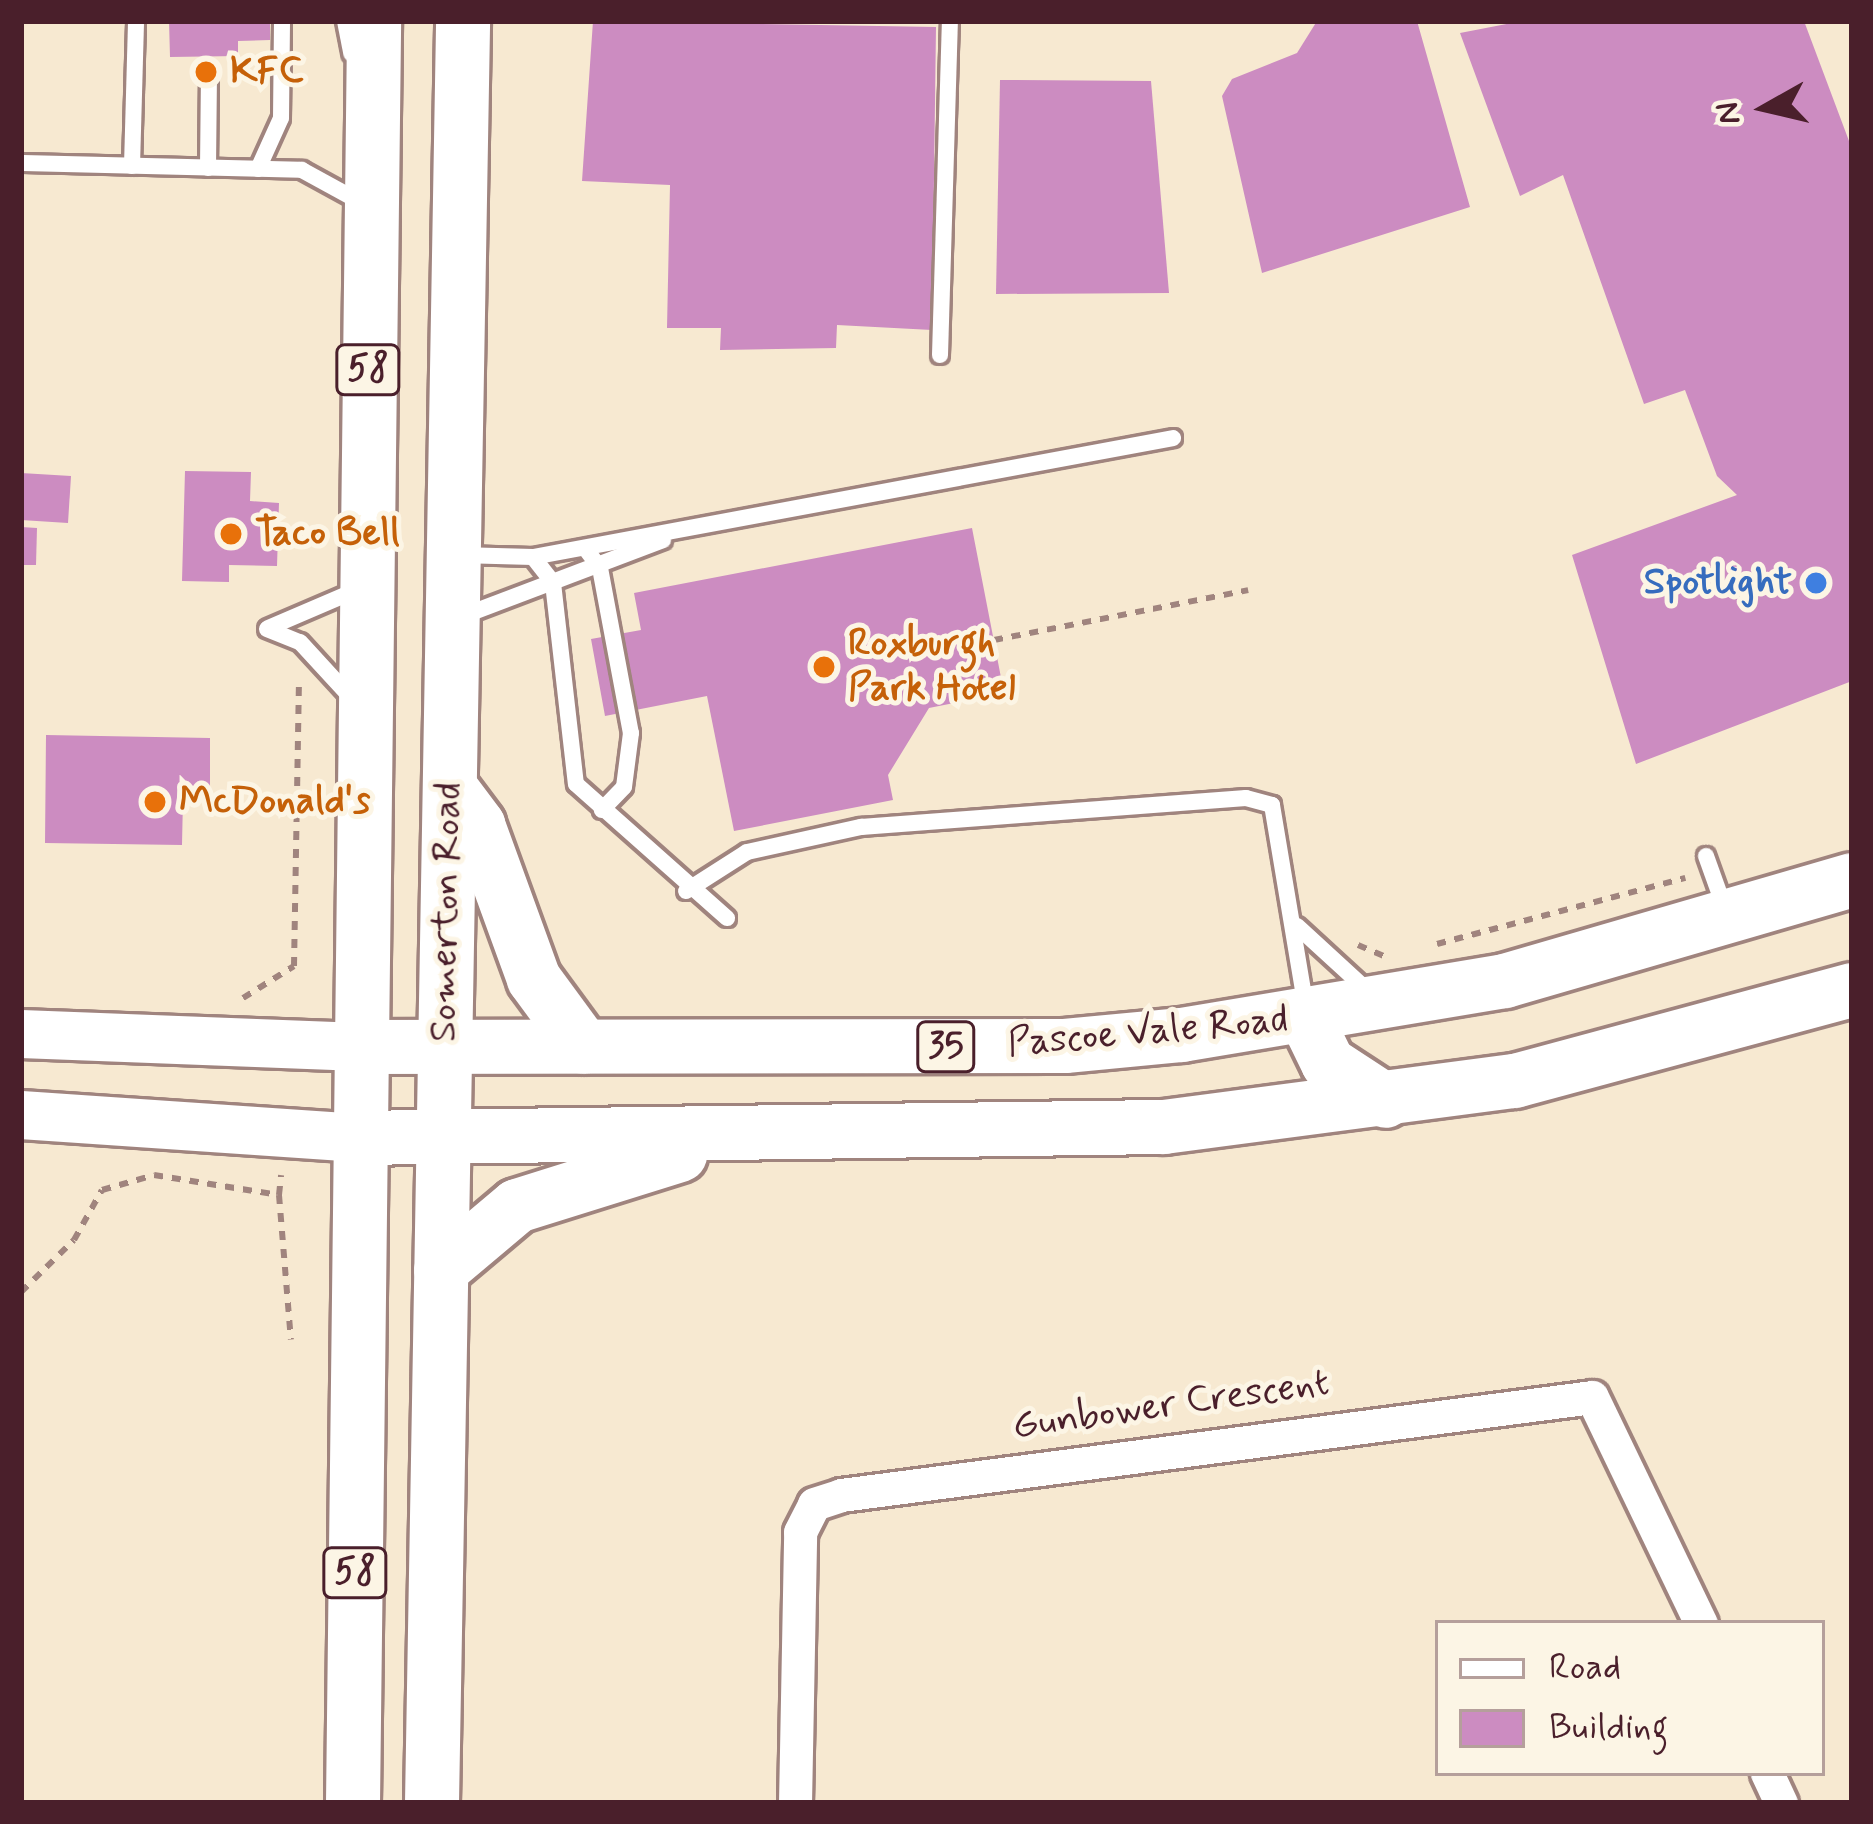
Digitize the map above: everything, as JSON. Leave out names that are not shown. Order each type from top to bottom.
[{"type":"main road","name":"58","points":[[352,1803],[354,1047],[374,21]]},
{"type":"main road","name":"Somerton Road","points":[[432,1803],[464,21]]},
{"type":"main road","points":[[450,787],[478,825],[535,979],[584,1047]]},
{"type":"main road","name":"Pascoe Vale Road","points":[[354,1047],[1065,1046],[1307,1020],[1390,1007],[1729,921],[1852,880]]},
{"type":"main road","points":[[355,1138],[1012,1136],[1386,1101],[1577,1068],[1852,990]]},
{"type":"main road","points":[[1307,1020],[1328,1063],[1386,1101]]},
{"type":"main road","points":[[441,1270],[517,1206],[746,1137]]},
{"type":"street","points":[[21,1034],[354,1047]]},
{"type":"street","points":[[21,1115],[355,1138]]},
{"type":"street","name":"Gunbower Crescent","points":[[795,1803],[800,1532],[814,1504],[841,1495],[1592,1397],[1699,1620]]},
{"type":"lane","points":[[132,166],[136,21]]},
{"type":"lane","points":[[258,169],[281,118],[282,21]]},
{"type":"lane","points":[[345,21],[372,154]]},
{"type":"lane","points":[[940,355],[950,21]]},
{"type":"lane","points":[[208,168],[209,80]]},
{"type":"lane","points":[[21,164],[302,170],[370,208]]},
{"type":"lane","points":[[455,554],[533,557],[1173,438]]},
{"type":"lane","points":[[453,621],[600,568],[692,527]]},
{"type":"lane","points":[[585,548],[600,568],[631,733],[624,787],[602,810]]},
{"type":"lane","points":[[533,557],[553,583],[566,755],[602,810],[686,891],[727,918]]},
{"type":"lane","points":[[361,706],[300,642],[267,628],[364,586]]},
{"type":"lane","points":[[686,891],[747,852],[861,827],[1246,798],[1272,805],[1296,925],[1307,1020]]},
{"type":"lane","points":[[1708,863],[1729,921]]},
{"type":"lane","points":[[1296,925],[1346,976],[1390,1007]]},
{"type":"path","points":[[994,640],[1248,590]]},
{"type":"path","points":[[286,998],[286,979],[294,966],[300,642]]},
{"type":"path","points":[[1416,952],[1708,863]]},
{"type":"path","points":[[1346,976],[1349,941],[1401,954]]},
{"type":"path","points":[[294,966],[310,966]]},
{"type":"path","points":[[218,999],[286,979]]},
{"type":"path","points":[[281,1169],[291,1340]]},
{"type":"path","points":[[21,1292],[74,1240],[103,1190],[154,1175],[279,1195]]},
{"type":"building","points":[[169,21],[270,21],[270,40],[238,41],[238,56],[170,57]]},
{"type":"building","points":[[593,21],[936,27],[932,330],[837,325],[836,348],[720,350],[721,328],[667,328],[670,185],[582,181]]},
{"type":"building","points":[[1317,21],[1417,21],[1470,207],[1262,273],[1222,96],[1232,79],[1297,53]]},
{"type":"building","points":[[1522,21],[1804,21],[1852,149],[1852,681],[1636,764],[1572,555],[1737,495],[1717,476],[1685,390],[1644,404],[1563,175],[1520,196],[1460,33]]},
{"type":"building","points":[[1000,80],[1151,81],[1169,293],[996,294]]},
{"type":"building","name":"Taco Bell","points":[[185,471],[251,472],[250,501],[279,503],[277,566],[229,565],[229,582],[182,581]]},
{"type":"building","points":[[21,473],[71,476],[68,523],[21,520]]},
{"type":"building","points":[[21,527],[37,528],[36,565],[21,565]]},
{"type":"building","name":"Roxburgh Park Hotel","points":[[972,528],[1004,693],[929,708],[888,775],[893,800],[734,831],[707,696],[605,716],[591,639],[641,630],[634,593]]},
{"type":"building","points":[[46,735],[210,738],[210,798],[183,798],[182,845],[45,843]]},
{"type":"place","name":"KFC","points":[[206,72]]},
{"type":"place","name":"Taco Bell","points":[[231,534]]},
{"type":"place","name":"Spotlight","points":[[1816,583]]},
{"type":"place","name":"Roxburgh Park Hotel","points":[[824,667]]},
{"type":"place","name":"McDonald's","points":[[155,802]]}]
